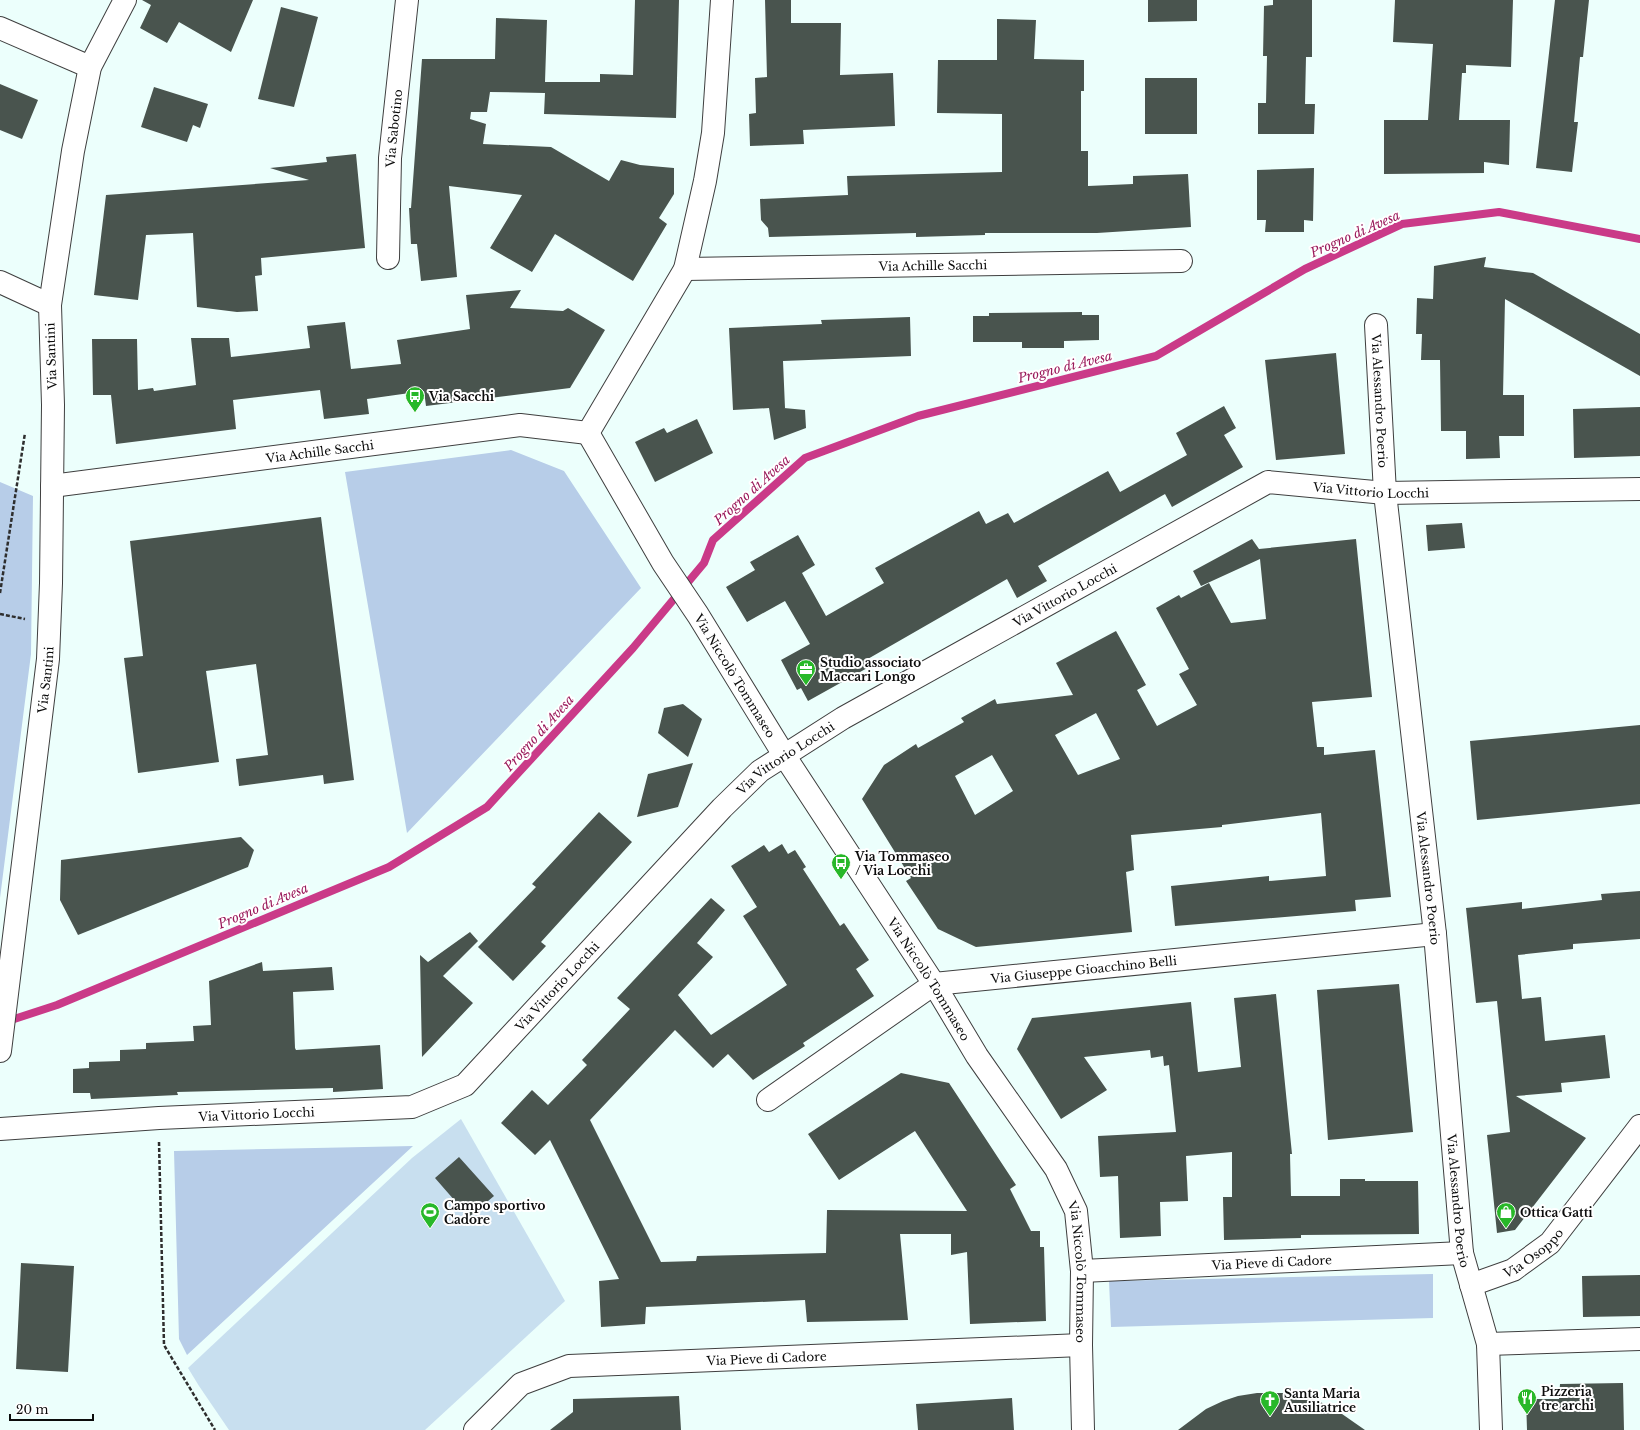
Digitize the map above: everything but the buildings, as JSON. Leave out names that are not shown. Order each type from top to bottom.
[{"type":"street","name":"Via Santini","points":[[0,1052],[48,659],[51,584],[53,404],[50,305],[73,151],[90,67],[125,0]]},
{"type":"street","name":"Via Sabotino","points":[[388,258],[390,158],[407,0]]},
{"type":"street","points":[[588,433],[685,269],[705,181],[713,133],[722,0]]},
{"type":"street","points":[[0,28],[90,67]]},
{"type":"street","name":"Via Achille Sacchi","points":[[685,269],[1181,261]]},
{"type":"street","name":"Via Santini","points":[[0,282],[50,305]]},
{"type":"street","name":"Via Alessandro Poerio","points":[[1376,325],[1385,493],[1435,934],[1462,1253],[1488,1344],[1491,1430]]},
{"type":"street","name":"Via Achille Sacchi","points":[[52,486],[520,425],[588,433]]},
{"type":"street","name":"Via Niccolò Tommaseo","points":[[588,433],[663,563],[698,615],[784,755],[934,984],[977,1056],[1056,1170],[1076,1211],[1082,1271],[1081,1345],[1083,1430]]},
{"type":"street","name":"Via Vittorio Locchi","points":[[0,1129],[159,1118],[412,1107],[465,1085],[722,808],[760,771],[850,714],[1268,482],[1385,493],[1640,489]]},
{"type":"street","name":"Via Giuseppe Gioacchino Belli","points":[[768,1100],[934,984],[1435,934]]},
{"type":"street","name":"Via Osoppo","points":[[1471,1285],[1513,1270],[1550,1243],[1640,1126]]},
{"type":"street","name":"Via Pieve di Cadore","points":[[1082,1271],[1462,1253]]},
{"type":"street","points":[[1488,1344],[1640,1339]]},
{"type":"street","name":"Via Pieve di Cadore","points":[[475,1430],[521,1384],[569,1366],[1081,1345]]},
{"type":"path","points":[[159,1118],[164,1345],[215,1430]]},
{"type":"shaded area","points":[[511,450],[564,471],[641,588],[407,833],[345,472]]},
{"type":"shaded area","points":[[0,482],[33,496],[31,654],[0,898]]},
{"type":"shaded area","name":"Campo sportivo Cadore","points":[[461,1119],[565,1301],[425,1430],[229,1430],[188,1368],[412,1158]]},
{"type":"shaded area","points":[[413,1146],[187,1355],[179,1339],[174,1151]]},
{"type":"shaded area","points":[[1433,1274],[1433,1318],[1111,1327],[1109,1281]]},
{"type":"waterway","name":"Progno di Avesa","points":[[5,1022],[57,1005],[389,867],[487,807],[633,648],[704,563],[713,540],[805,458],[918,416],[1156,356],[1305,269],[1402,224],[1499,212],[1640,239]]},
{"type":"place","name":"Via Sacchi","points":[[415,413]]},
{"type":"place","name":"Studio associato Maccari Longo","points":[[806,686]]},
{"type":"place","name":"Via Tommaseo / Via Locchi","points":[[841,880]]},
{"type":"place","name":"Campo sportivo Cadore","points":[[430,1229]]},
{"type":"place","name":"Ottica Gatti","points":[[1506,1229]]},
{"type":"place","name":"Pizzeria tre archi","points":[[1527,1415]]},
{"type":"place","name":"Santa Maria Ausiliatrice","points":[[1270,1417]]}]
